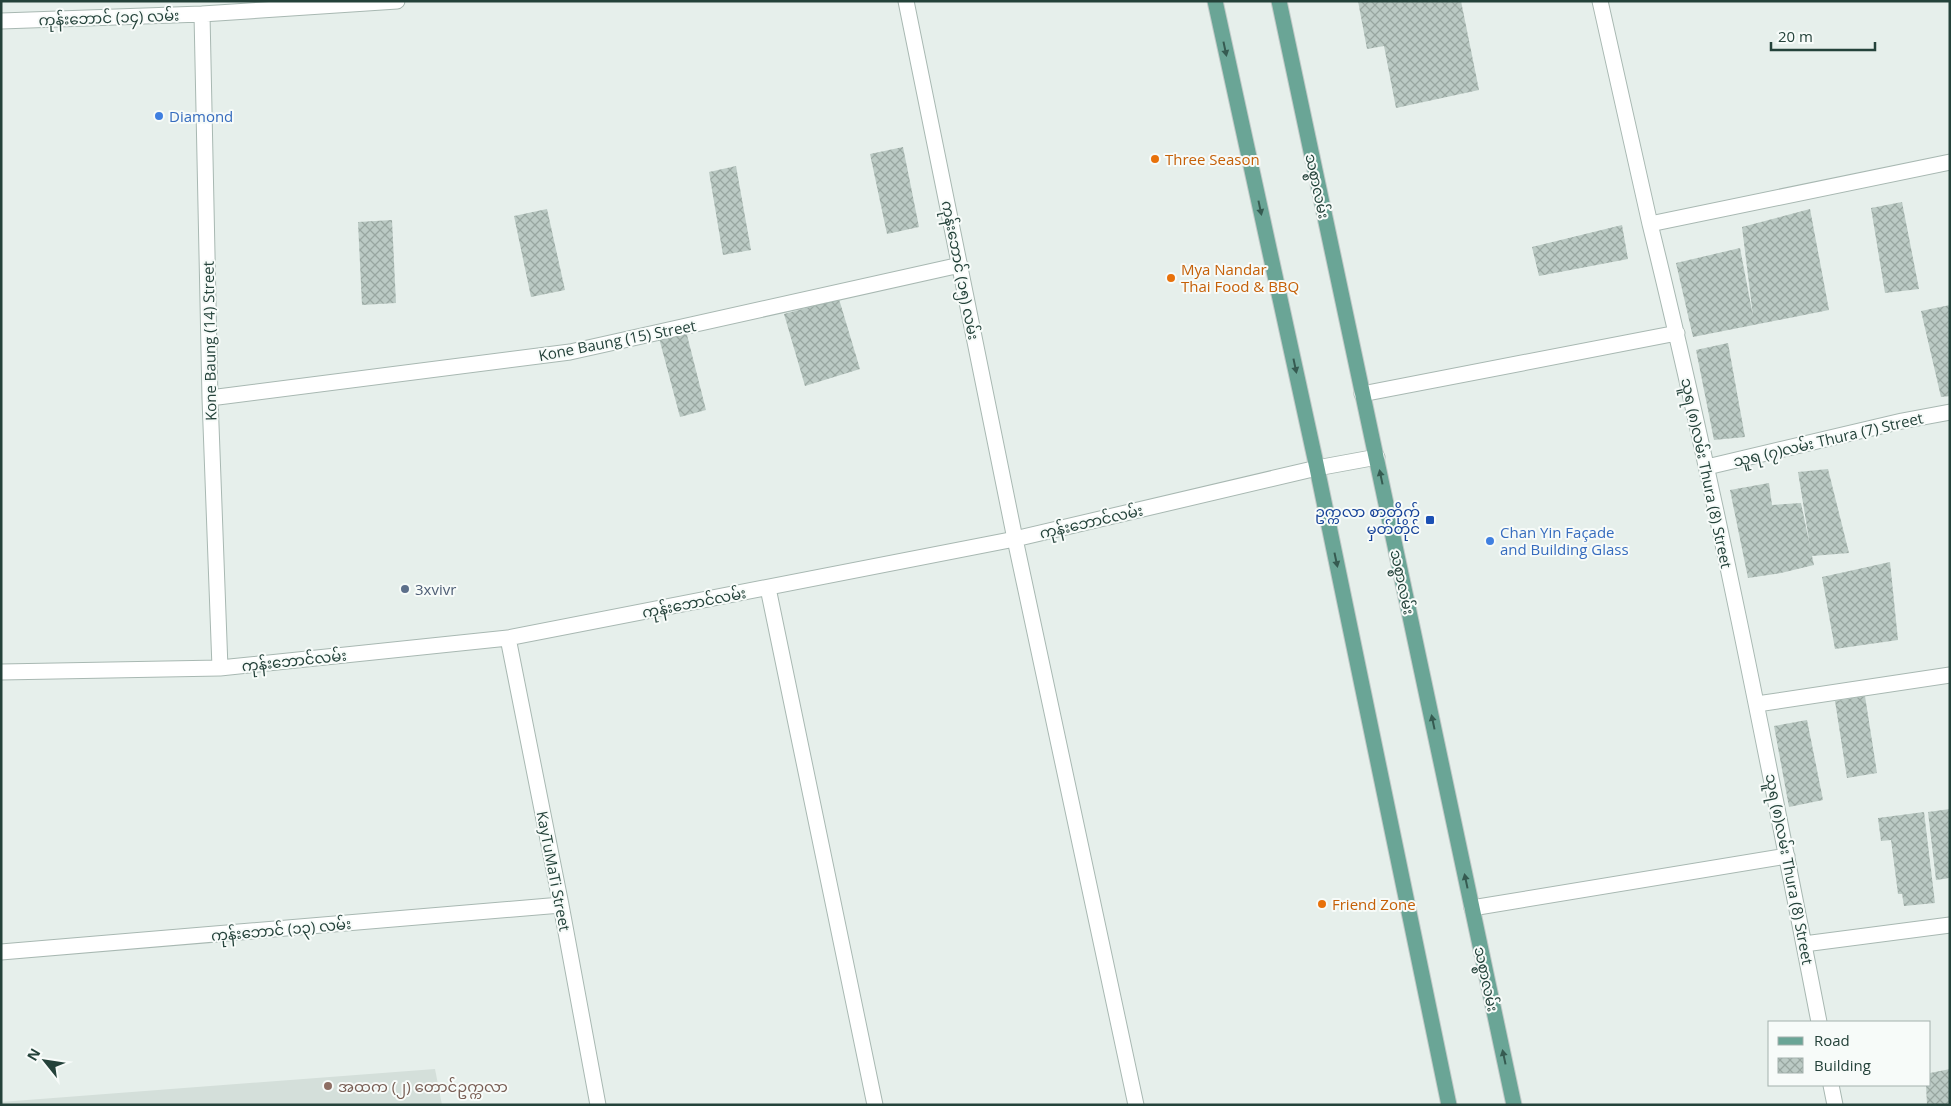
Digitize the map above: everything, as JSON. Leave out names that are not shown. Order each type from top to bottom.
[{"type":"main road","points":[[1215,1],[1317,468],[1449,1105]]},
{"type":"main road","name":"သစ္စာလမ်း","points":[[1279,1],[1514,1105]]},
{"type":"street","name":"ကုန်းဘောင် (၁၄) လမ်း","points":[[1,20],[202,14],[397,1]]},
{"type":"street","name":"ကုန်းဘောင် (၁၅) လမ်း","points":[[906,1],[1015,539],[1136,1105]]},
{"type":"street","name":"သူရ (၈)လမ်း Thura (8) Street","points":[[1600,1],[1650,224],[1677,333],[1757,704],[1819,1021]]},
{"type":"street","name":"Kone Baung (14) Street","points":[[202,14],[210,398],[220,668]]},
{"type":"street","points":[[1650,224],[1950,162]]},
{"type":"street","name":"Kone Baung (15) Street","points":[[210,398],[570,352],[960,265]]},
{"type":"street","points":[[1362,394],[1677,333]]},
{"type":"street","name":"သူရ (၇)လမ်း Thura (7) Street","points":[[1706,467],[1902,421],[1950,412]]},
{"type":"street","name":"ကုန်းဘောင်လမ်း","points":[[1,672],[220,668],[508,638],[1015,539],[1317,468],[1377,457]]},
{"type":"street","points":[[768,588],[875,1105]]},
{"type":"street","name":"KayTuMaTi Street","points":[[508,638],[561,905],[598,1105]]},
{"type":"street","points":[[1757,704],[1950,675]]},
{"type":"street","points":[[1472,908],[1787,856]]},
{"type":"street","name":"ကုန်းဘောင် (၁၃) လမ်း","points":[[1,952],[561,905]]},
{"type":"street","points":[[1804,944],[1950,925]]},
{"type":"street","points":[[1831,1086],[1835,1105]]},
{"type":"shaded area","name":"အထက (၂) တောင်ဥက္ကလာ","points":[[435,1069],[442,1105],[1,1105],[1,1102]]},
{"type":"building","points":[[1358,1],[1461,1],[1479,90],[1396,108],[1384,46],[1367,49]]},
{"type":"building","points":[[903,147],[919,227],[887,234],[870,154]]},
{"type":"building","points":[[736,166],[751,250],[723,255],[709,172]]},
{"type":"building","points":[[1902,202],[1919,289],[1885,293],[1871,208]]},
{"type":"building","points":[[547,209],[565,290],[531,297],[514,216]]},
{"type":"building","points":[[1810,209],[1829,310],[1693,337],[1676,263],[1740,248],[1753,316],[1742,227]]},
{"type":"building","points":[[392,220],[396,303],[362,305],[358,222]]},
{"type":"building","points":[[1622,225],[1628,259],[1539,276],[1532,247]]},
{"type":"building","points":[[839,299],[860,369],[805,386],[784,314]]},
{"type":"building","points":[[1950,305],[1950,396],[1941,397],[1921,311]]},
{"type":"building","points":[[686,331],[706,410],[680,417],[659,338]]},
{"type":"building","points":[[1728,343],[1745,437],[1714,440],[1696,350]]},
{"type":"building","points":[[1828,469],[1849,553],[1812,556],[1814,565],[1748,578],[1730,490],[1769,483],[1772,505],[1801,503],[1810,546],[1798,472]]},
{"type":"building","points":[[1890,562],[1898,640],[1835,649],[1822,577]]},
{"type":"building","points":[[1865,696],[1877,773],[1847,778],[1835,701]]},
{"type":"building","points":[[1807,720],[1823,800],[1789,807],[1774,726]]},
{"type":"building","points":[[1950,809],[1950,878],[1936,880],[1928,812]]},
{"type":"building","points":[[1924,812],[1935,903],[1904,906],[1902,894],[1898,894],[1891,840],[1881,841],[1878,818]]},
{"type":"building","points":[[1950,1069],[1950,1105],[1927,1105],[1926,1086],[1931,1086],[1931,1073]]},
{"type":"place","name":"Diamond","points":[[159,116]]},
{"type":"place","name":"Three Season","points":[[1155,159]]},
{"type":"place","name":"Mya Nandar Thai Food & BBQ","points":[[1171,278]]},
{"type":"place","name":"ဥက္ကလာ စာတိုက် မှတ်တိုင်","points":[[1430,520]]},
{"type":"place","name":"Chan Yin Façade and Building Glass","points":[[1490,541]]},
{"type":"place","name":"3xvivr","points":[[405,589]]},
{"type":"place","name":"Friend Zone","points":[[1322,904]]},
{"type":"place","name":"အထက (၂) တောင်ဥက္ကလာ","points":[[328,1086]]}]
